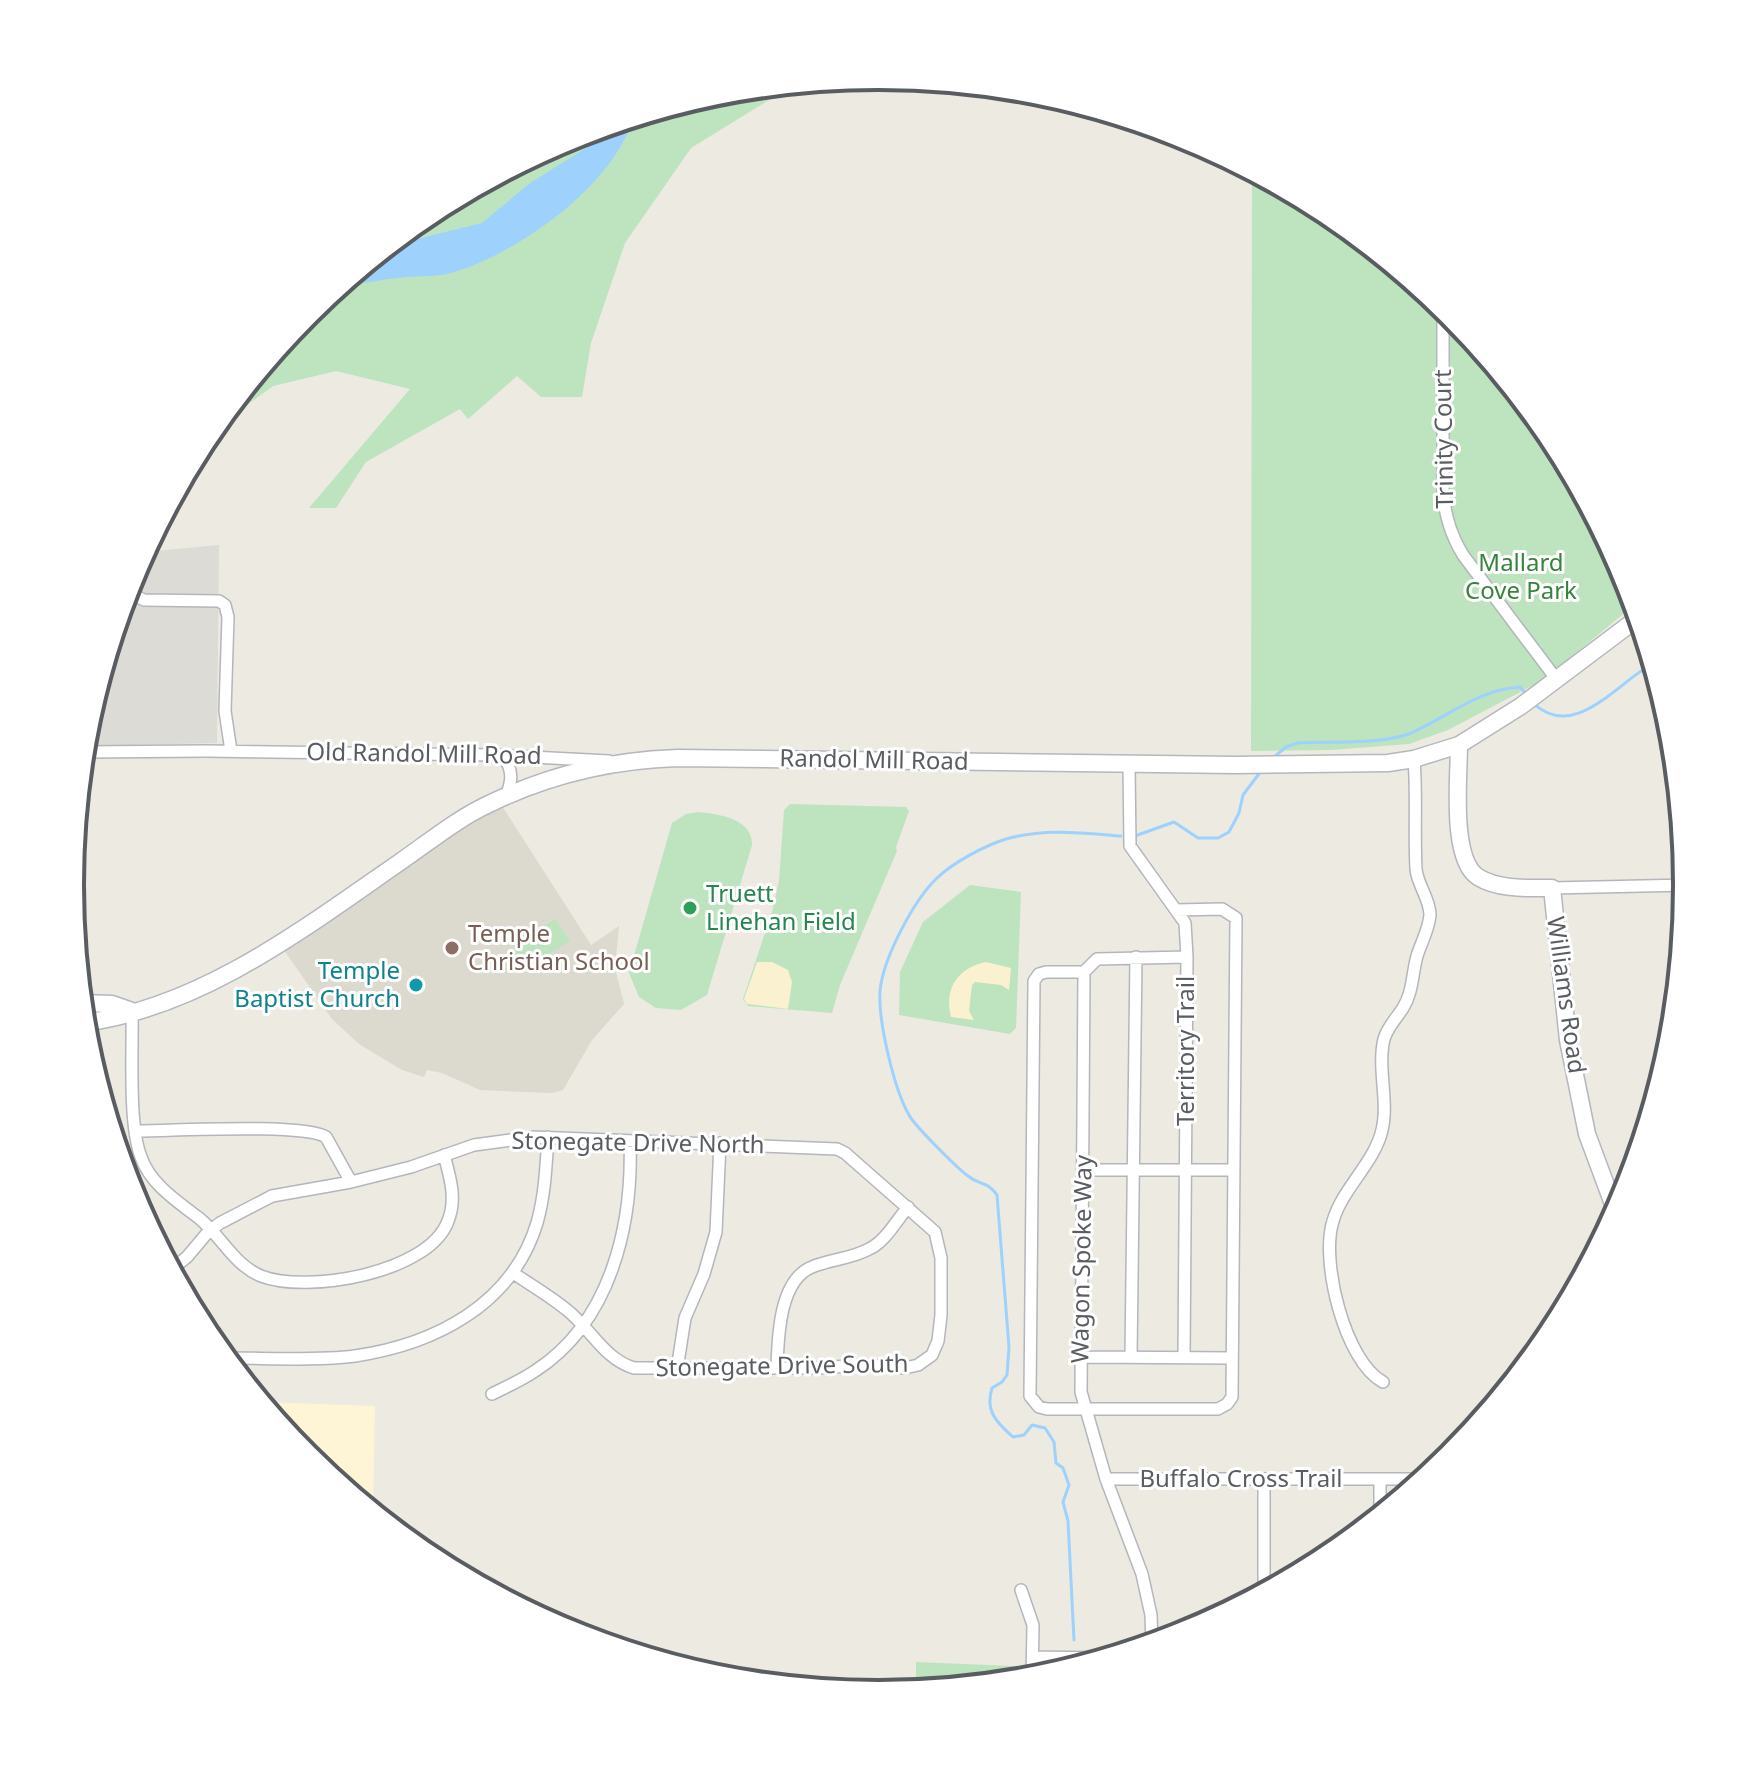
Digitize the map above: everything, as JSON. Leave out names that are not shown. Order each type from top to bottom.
[{"type":"main road","name":"Randol Mill Road","points":[[96,1021],[115,1019],[182,996],[233,971],[469,815],[506,796],[561,775],[617,762],[678,758],[1352,765],[1414,759],[1459,745],[1521,706],[1629,625]]},
{"type":"main road","name":"Williams Road","points":[[1459,745],[1460,827],[1468,866],[1479,877],[1500,885],[1552,888],[1568,1040],[1574,1056],[1587,1134],[1610,1196]]},
{"type":"main road","name":"Randol Mill Road","points":[[93,1003],[112,1004],[132,1011]]},
{"type":"street","name":"Trinity Court","points":[[1443,326],[1443,495],[1446,519],[1463,555],[1557,680]]},
{"type":"street","points":[[138,597],[144,600],[219,601],[225,605],[228,617],[225,711],[231,751]]},
{"type":"street","name":"Old Randol Mill Road","points":[[96,752],[495,755],[617,762]]},
{"type":"street","points":[[495,755],[505,759],[511,771],[511,785],[506,796]]},
{"type":"street","points":[[1383,1382],[1372,1376],[1361,1360],[1342,1316],[1330,1258],[1330,1236],[1340,1205],[1382,1130],[1383,1042],[1389,1024],[1403,1009],[1411,993],[1417,954],[1430,915],[1416,873],[1414,759]]},
{"type":"street","name":"Territory Trail","points":[[1129,764],[1130,846],[1185,923],[1184,1357]]},
{"type":"street","points":[[1552,888],[1673,885]]},
{"type":"street","points":[[1176,910],[1222,909],[1236,918],[1232,1397],[1218,1409],[1047,1409],[1033,1402],[1030,1396],[1034,981],[1039,974],[1046,972],[1084,972],[1097,959],[1187,957]]},
{"type":"street","points":[[1131,1357],[1136,957]]},
{"type":"street","name":"Wagon Spoke Way","points":[[1084,972],[1081,1392],[1106,1479],[1148,1594],[1151,1631]]},
{"type":"street","points":[[132,1011],[135,1131],[145,1167],[164,1191],[212,1229],[242,1265],[257,1275],[275,1281],[360,1276],[389,1269],[415,1255],[438,1239],[448,1223],[453,1193],[444,1155]]},
{"type":"street","points":[[135,1131],[282,1130],[319,1133],[326,1137],[351,1182]]},
{"type":"street","points":[[240,1358],[353,1356],[414,1343],[465,1318],[493,1297],[513,1273],[527,1249],[539,1213],[548,1137]]},
{"type":"street","name":"Stonegate Drive North","points":[[181,1264],[212,1229],[248,1206],[272,1196],[351,1182],[492,1141],[548,1137],[837,1149],[935,1232],[939,1243],[941,1315],[935,1349]]},
{"type":"street","points":[[492,1394],[537,1370],[583,1326],[609,1277],[622,1237],[630,1196],[630,1141]]},
{"type":"street","points":[[677,1369],[685,1318],[704,1274],[716,1232],[720,1143]]},
{"type":"street","points":[[1083,1170],[1234,1170]]},
{"type":"street","points":[[777,1367],[778,1335],[785,1303],[795,1280],[809,1268],[854,1256],[873,1247],[908,1207]]},
{"type":"street","name":"Stonegate Drive South","points":[[513,1273],[568,1310],[612,1357],[634,1368],[867,1365],[905,1368],[918,1365],[935,1349]]},
{"type":"street","points":[[1082,1357],[1232,1358]]},
{"type":"street","name":"Buffalo Cross Trail","points":[[1106,1479],[1405,1479]]},
{"type":"street","points":[[1264,1479],[1264,1580]]},
{"type":"street","points":[[1380,1479],[1380,1500]]},
{"type":"street","points":[[1021,1590],[1033,1625],[1033,1664]]},
{"type":"street","points":[[1033,1657],[1061,1657]]},
{"type":"shaded area","points":[[219,545],[217,743],[97,746],[111,679],[126,630],[158,551]]},
{"type":"shaded area","name":"Temple Christian School","points":[[502,806],[591,945],[619,926],[615,968],[624,1004],[592,1040],[563,1090],[552,1093],[480,1090],[442,1073],[427,1070],[424,1077],[402,1070],[359,1044],[332,1019],[284,950],[409,862]]},
{"type":"shaded area","points":[[276,1402],[375,1406],[373,1497],[317,1447]]},
{"type":"green space","points":[[773,97],[691,148],[625,243],[591,343],[582,397],[541,397],[517,376],[468,419],[460,409],[366,462],[336,508],[309,508],[410,389],[336,371],[273,386],[243,408],[281,361],[355,288],[437,224],[481,197],[527,172],[623,133],[673,118]]},
{"type":"green space","name":"Mallard Cove Park","points":[[1252,184],[1320,224],[1362,255],[1440,323],[1476,361],[1509,401],[1567,488],[1613,581],[1625,613],[1543,680],[1448,730],[1409,744],[1331,750],[1251,751]]},
{"type":"green space","points":[[790,804],[906,807],[909,811],[897,851],[840,985],[832,1013],[748,1006],[743,999],[772,912],[779,881],[784,810]]},
{"type":"green space","name":"Truett Linehan Field","points":[[698,812],[725,816],[741,824],[751,836],[752,845],[707,995],[681,1010],[656,1008],[639,997],[629,973],[672,823],[686,814]]},
{"type":"green space","points":[[970,885],[1021,892],[1016,1028],[1010,1034],[899,1015],[900,972],[923,922]]},
{"type":"green space","points":[[555,919],[570,941],[520,972],[511,935],[521,929],[525,933],[538,925],[541,928]]},
{"type":"green space","points":[[916,1662],[1012,1666],[982,1673],[916,1679]]},
{"type":"sand","points":[[757,962],[772,962],[788,970],[792,982],[788,1009],[747,1004],[744,999]]},
{"type":"sand","points":[[986,962],[1011,968],[1009,990],[1001,985],[975,982],[969,1011],[974,1020],[951,1017],[949,997],[955,981],[967,969]]},
{"type":"water","points":[[627,132],[606,168],[585,191],[561,213],[508,249],[449,274],[360,284],[416,239],[482,223],[530,183],[586,148]]},
{"type":"waterway","points":[[1534,704],[1549,714],[1565,716],[1580,713],[1643,670]]},
{"type":"waterway","points":[[1274,757],[1286,747],[1298,743],[1399,737],[1477,698],[1505,689],[1520,687],[1527,695]]},
{"type":"waterway","points":[[1135,836],[1174,822],[1198,838],[1218,838],[1229,832],[1239,813],[1243,795],[1261,771]]},
{"type":"waterway","points":[[1074,1640],[1068,1521],[1063,1502],[1069,1485],[1063,1468],[1056,1463],[1054,1442],[1045,1428],[1032,1425],[1024,1435],[1013,1437],[991,1410],[992,1388],[1007,1375],[1009,1347],[997,1195],[990,1187],[963,1171],[909,1115],[888,1054],[880,991],[893,947],[910,915],[937,878],[961,860],[997,842],[1035,833],[1121,836]]},
{"type":"place","name":"Truett Linehan Field","points":[[690,908]]},
{"type":"place","name":"Temple Christian School","points":[[452,948]]},
{"type":"place","name":"Temple Baptist Church","points":[[416,985]]}]
